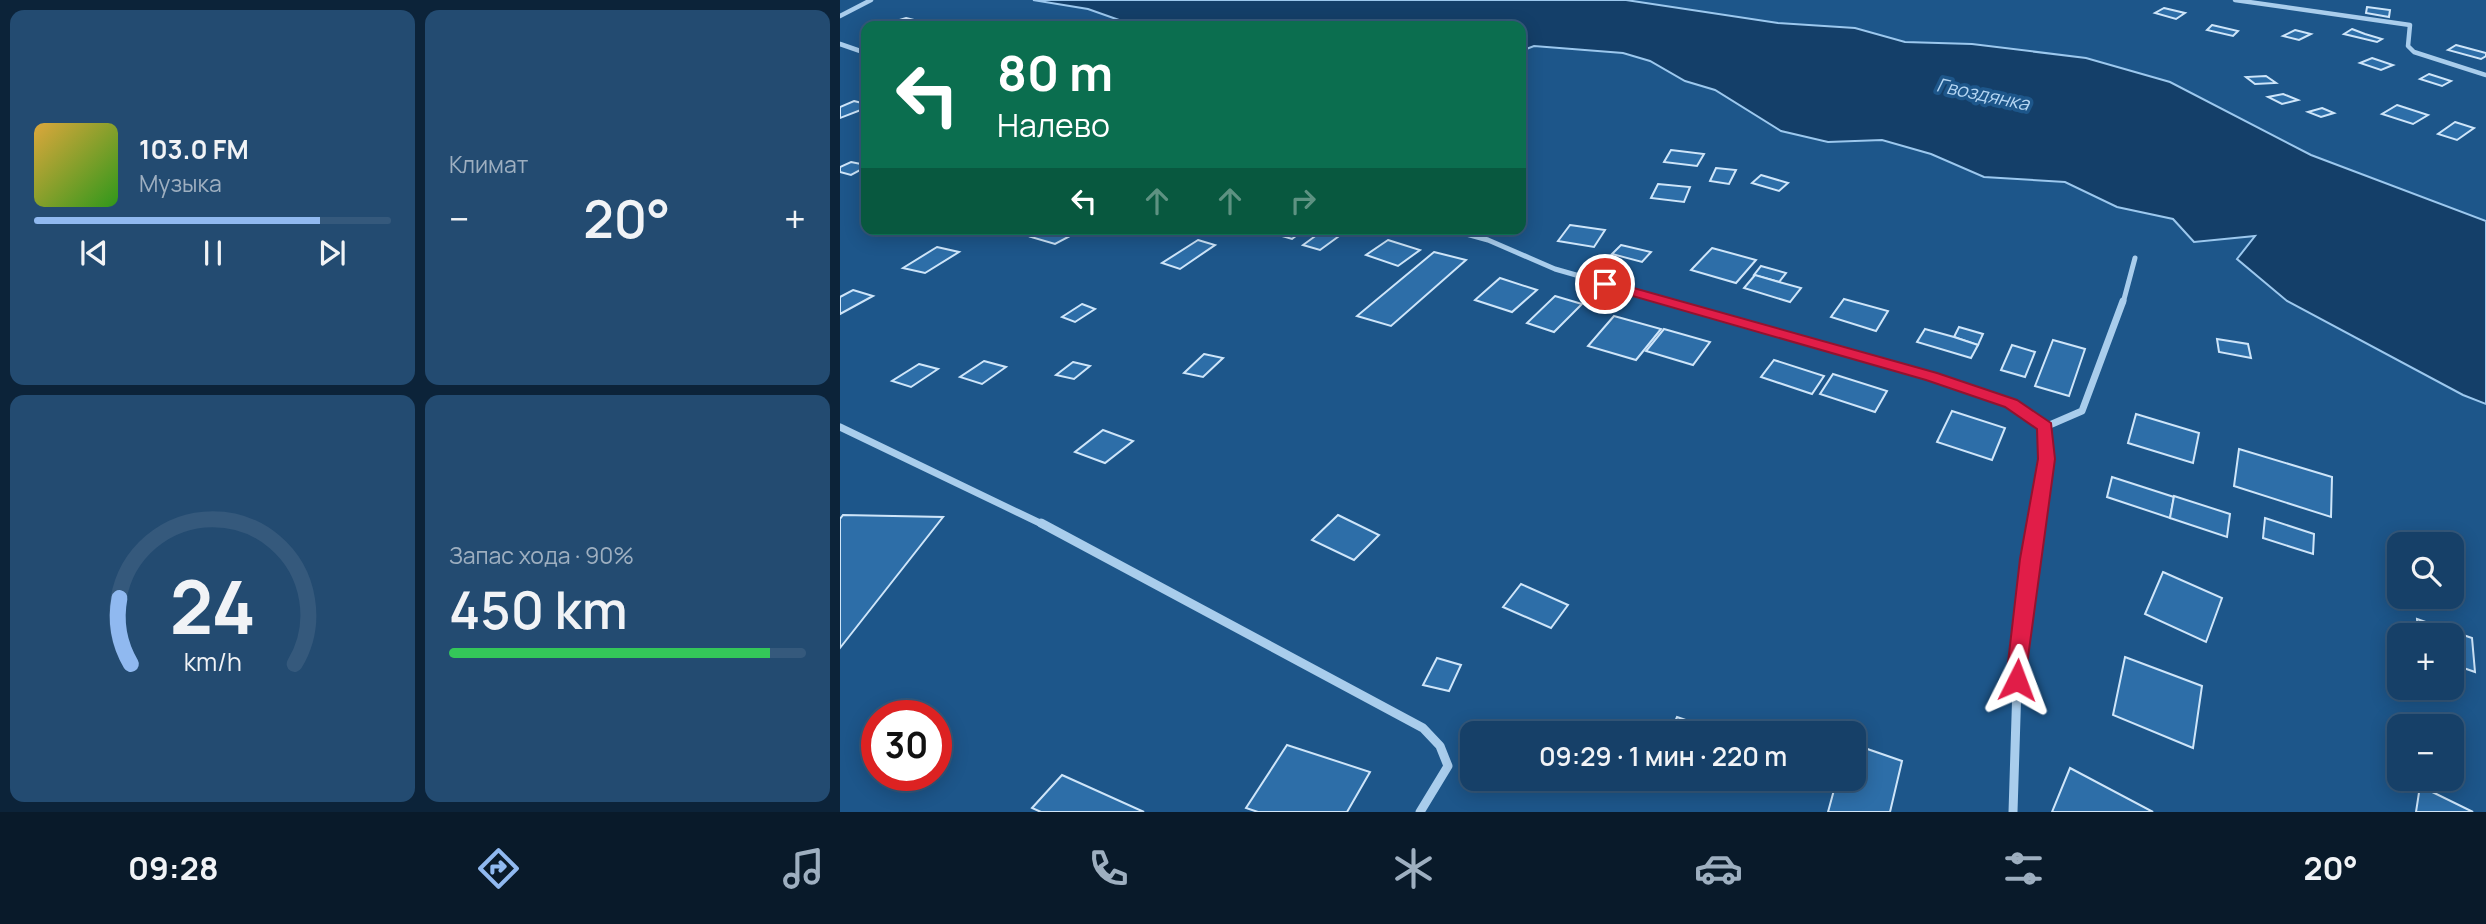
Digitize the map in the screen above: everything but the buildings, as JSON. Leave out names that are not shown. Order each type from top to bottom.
[{"type":"street","points":[[840,16],[871,0]]},
{"type":"street","points":[[2235,0],[2410,25],[2408,46],[2414,52],[2486,75]]},
{"type":"street","points":[[840,44],[861,51]]},
{"type":"street","points":[[1470,235],[1555,269],[1931,376],[2011,403],[2046,427]]},
{"type":"street","points":[[2046,427],[2082,411],[2119,316],[2135,258]]},
{"type":"street","points":[[840,427],[904,455],[1110,560],[1423,728],[1440,746],[1448,766],[1420,812]]},
{"type":"street","points":[[2013,812],[2018,654],[2046,459],[2046,427]]},
{"type":"water","name":"Гвоздянка","points":[[1033,0],[1626,0],[1778,23],[1855,28],[1905,42],[1972,44],[2086,58],[2170,82],[2311,155],[2486,221],[2486,404],[2463,395],[2287,301],[2237,259],[2255,236],[2194,242],[2173,219],[2117,207],[2065,182],[1984,177],[1931,154],[1882,140],[1828,142],[1781,131],[1715,90],[1685,81],[1650,61],[1623,53],[1534,46],[1526,49],[1526,21],[1122,21],[1088,9]]},
{"type":"route","points":[[1605,284],[1931,376],[2011,403],[2046,427],[2046,459],[2029,559],[2017,680]]}]
